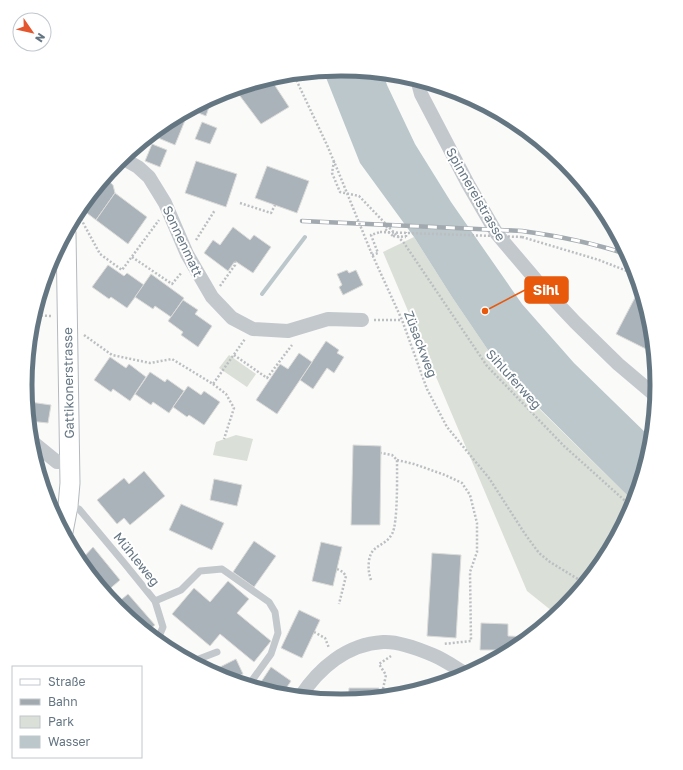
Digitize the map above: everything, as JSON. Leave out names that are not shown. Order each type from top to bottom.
[{"type":"main road","name":"Gattikonerstrasse","points":[[60,257],[70,462],[68,506],[65,523]]},
{"type":"street","name":"Spinnereistrasse","points":[[419,85],[421,94],[468,184],[497,234],[542,287],[575,322],[618,364],[651,392]]},
{"type":"street","name":"Sonnenmatt","points":[[128,161],[138,167],[149,177],[166,203],[187,254],[212,297],[232,318],[253,329],[288,331],[328,318],[362,320]]},
{"type":"street","points":[[38,447],[57,462],[70,462]]},
{"type":"street","points":[[304,692],[318,674],[336,658],[352,650],[384,642],[397,644],[434,655],[461,671]]},
{"type":"lane","name":"Mühleweg","points":[[68,506],[79,509],[155,601],[163,627],[159,635]]},
{"type":"lane","points":[[155,601],[181,590],[200,571],[222,569],[269,602],[275,612],[278,633],[271,654],[252,681]]},
{"type":"lane","points":[[198,659],[217,652]]},
{"type":"path","name":"Züsackweg","points":[[296,79],[334,161],[372,254],[402,320],[427,389],[447,427],[489,478],[524,534],[539,553],[550,562],[581,581]]},
{"type":"path","points":[[334,161],[332,173],[340,192],[359,196],[387,226],[385,229],[393,236],[406,237],[406,232]]},
{"type":"path","points":[[240,203],[271,213],[275,205]]},
{"type":"path","points":[[187,254],[215,210]]},
{"type":"path","points":[[79,220],[81,219],[100,254],[122,270],[155,225]]},
{"type":"path","name":"Sihluferweg","points":[[387,226],[404,244],[487,366],[564,446],[627,503]]},
{"type":"path","points":[[372,254],[378,253],[371,235],[380,232],[522,237],[599,260],[629,272]]},
{"type":"path","points":[[132,257],[172,284],[185,268]]},
{"type":"path","points":[[212,297],[236,265],[236,261]]},
{"type":"path","points":[[40,316],[56,316]]},
{"type":"path","points":[[362,320],[402,320]]},
{"type":"path","points":[[81,333],[112,356],[150,363],[172,359],[213,384],[226,394],[234,408],[224,439]]},
{"type":"path","points":[[213,384],[248,336]]},
{"type":"path","points":[[234,355],[268,378],[292,344],[292,340]]},
{"type":"path","points":[[381,453],[392,455],[397,460],[446,475],[462,483],[470,495],[477,522],[477,552],[470,572],[471,641],[442,644],[439,648]]},
{"type":"path","points":[[371,580],[369,574],[370,554],[373,549],[389,538],[396,523],[397,460]]},
{"type":"path","points":[[337,569],[343,572],[346,576],[339,604]]},
{"type":"path","points":[[314,632],[325,638],[330,652]]},
{"type":"path","points":[[383,692],[386,675],[379,664],[395,653]]},
{"type":"green space","points":[[414,237],[490,353],[521,391],[629,497],[610,540],[599,557],[574,589],[553,611],[527,591],[383,252]]},
{"type":"green space","points":[[229,355],[256,374],[247,387],[219,368]]},
{"type":"green space","points":[[236,435],[253,439],[247,461],[213,455],[216,442]]},
{"type":"water","points":[[325,76],[362,76],[385,78],[415,144],[451,202],[522,304],[574,363],[647,434],[635,484],[629,497],[521,390],[490,353],[414,237],[360,163]]},
{"type":"building","points":[[273,83],[289,107],[261,124],[238,93]]},
{"type":"building","points":[[210,105],[206,116],[196,112]]},
{"type":"building","points":[[186,118],[175,145],[156,137]]},
{"type":"building","points":[[202,122],[217,128],[210,144],[195,139]]},
{"type":"building","points":[[152,144],[167,150],[160,167],[145,161]]},
{"type":"building","points":[[196,161],[237,174],[226,207],[185,193]]},
{"type":"building","points":[[267,166],[309,181],[297,213],[255,198]]},
{"type":"building","points":[[109,181],[113,185],[115,193],[96,220],[85,212]]},
{"type":"building","points":[[115,193],[147,217],[128,244],[96,220]]},
{"type":"building","points":[[233,227],[250,240],[254,235],[271,247],[253,273],[235,261],[228,271],[204,253],[213,240],[220,245]]},
{"type":"building","points":[[108,265],[124,276],[127,273],[144,285],[127,308],[111,297],[109,299],[92,287]]},
{"type":"building","points":[[347,270],[349,273],[356,270],[363,285],[343,295],[339,287],[342,285],[337,274]]},
{"type":"building","points":[[151,274],[184,298],[171,317],[155,306],[153,309],[135,297]]},
{"type":"building","points":[[637,294],[645,325],[649,350],[616,334]]},
{"type":"building","points":[[183,300],[198,310],[195,314],[212,326],[198,347],[181,335],[183,332],[168,321]]},
{"type":"building","points":[[326,341],[339,350],[337,353],[344,357],[334,373],[327,368],[313,389],[300,380]]},
{"type":"building","points":[[299,353],[312,362],[277,414],[256,400],[280,364],[288,369]]},
{"type":"building","points":[[110,357],[126,368],[129,364],[146,377],[130,401],[113,389],[111,392],[94,380]]},
{"type":"building","points":[[150,372],[165,382],[167,379],[184,391],[169,413],[153,402],[151,405],[135,394]]},
{"type":"building","points":[[188,386],[201,395],[204,391],[220,402],[204,425],[189,415],[187,417],[173,407]]},
{"type":"building","points":[[33,402],[51,405],[48,423],[35,422]]},
{"type":"building","points":[[353,445],[381,446],[380,525],[351,525]]},
{"type":"building","points":[[144,471],[165,496],[130,525],[124,518],[117,524],[97,500],[124,478],[129,484]]},
{"type":"building","points":[[214,479],[242,485],[237,506],[210,500]]},
{"type":"building","points":[[181,504],[224,523],[212,550],[169,530]]},
{"type":"building","points":[[254,541],[276,556],[254,587],[233,572]]},
{"type":"building","points":[[321,542],[342,547],[333,586],[312,581]]},
{"type":"building","points":[[93,547],[120,580],[109,589],[84,557]]},
{"type":"building","points":[[432,553],[461,555],[456,638],[427,636]]},
{"type":"building","points":[[228,581],[249,599],[237,613],[271,641],[254,662],[220,634],[210,646],[172,614],[194,588],[210,602]]},
{"type":"building","points":[[128,594],[155,625],[150,629],[120,601]]},
{"type":"building","points":[[299,610],[320,620],[302,658],[281,648]]},
{"type":"building","points":[[481,623],[508,624],[508,636],[521,637],[499,651],[480,650]]},
{"type":"building","points":[[236,659],[243,674],[238,676],[217,668]]},
{"type":"building","points":[[271,667],[291,681],[285,690],[260,684]]},
{"type":"building","points":[[349,688],[379,688],[379,692],[349,694]]},
{"type":"waterway","points":[[262,294],[305,237]]},
{"type":"railway","points":[[302,221],[522,231],[576,240],[621,253]]},
{"type":"place","name":"Sihl","points":[[485,311]]}]
